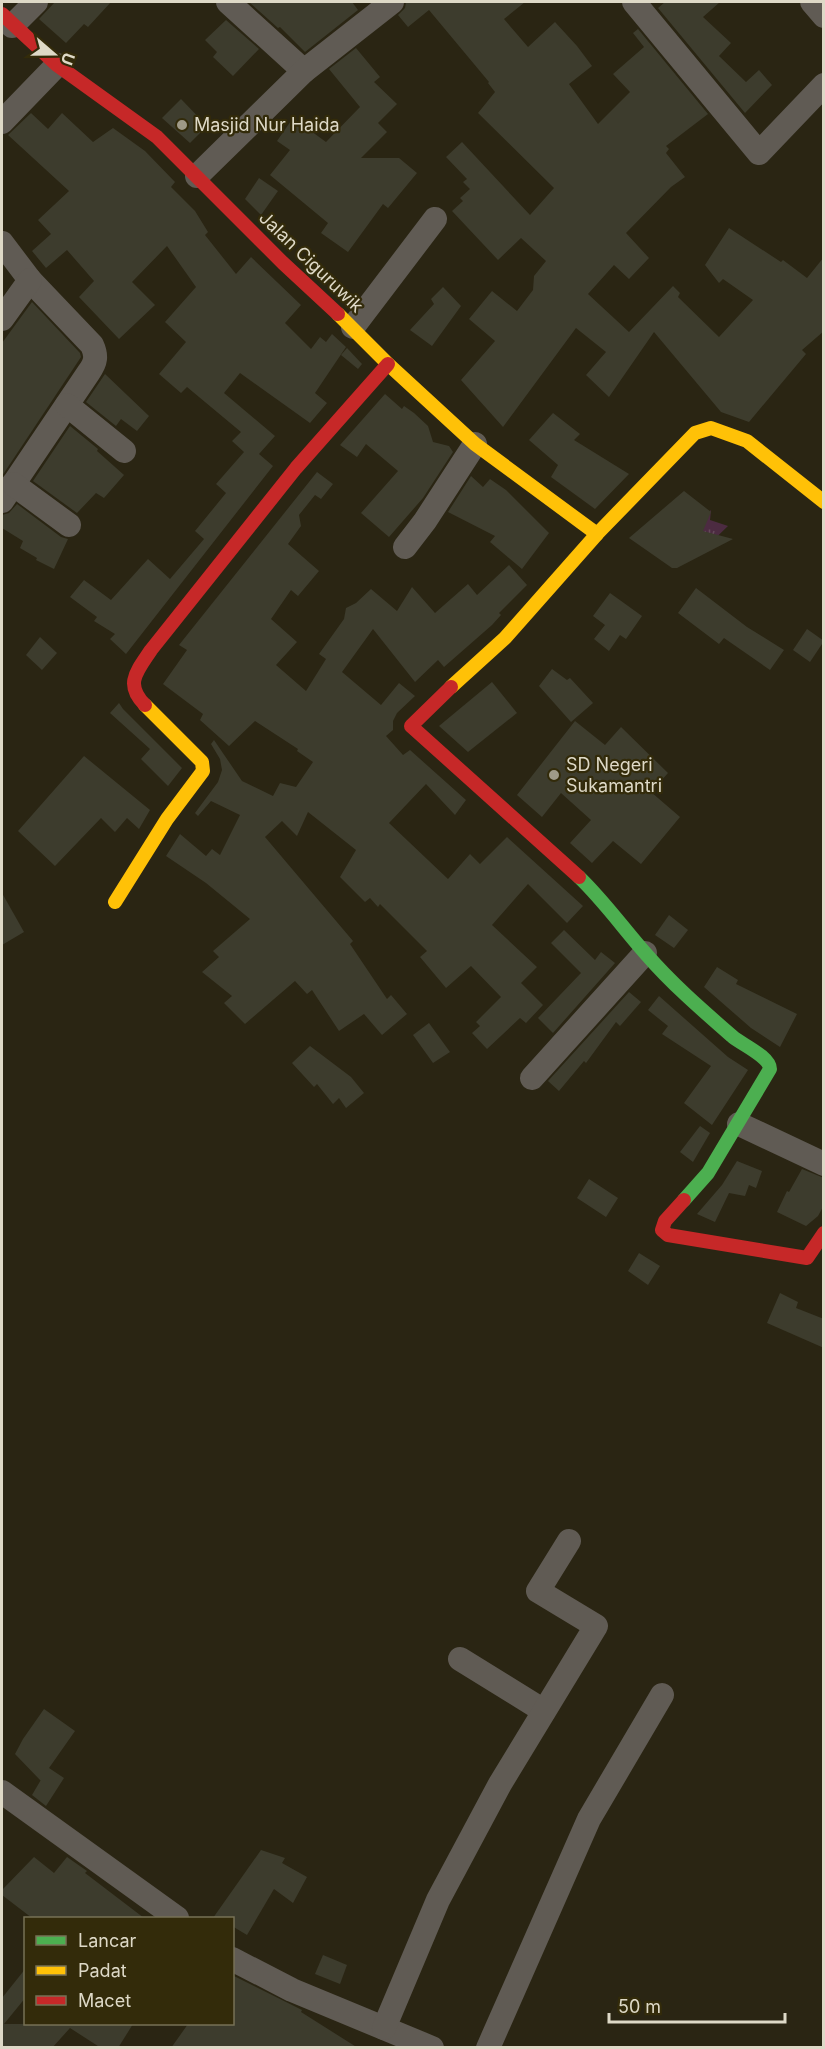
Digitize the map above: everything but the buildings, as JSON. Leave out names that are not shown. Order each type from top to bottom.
[{"type":"street","points":[[7,20],[36,2]]},
{"type":"street","points":[[228,2],[304,71]]},
{"type":"street","points":[[634,2],[759,153],[824,85]]},
{"type":"street","points":[[812,2],[824,16]]},
{"type":"street","points":[[197,176],[304,71],[376,7]]},
{"type":"street","name":"Jalan Ciguruwik","points":[[7,20],[57,65],[157,137],[283,263],[353,327],[387,364],[476,444],[597,534]]},
{"type":"street","points":[[2,122],[57,65]]},
{"type":"street","points":[[353,327],[435,219]]},
{"type":"street","points":[[2,243],[30,280],[92,345],[96,354],[95,363],[7,492],[69,525]]},
{"type":"street","points":[[2,319],[30,280]]},
{"type":"street","points":[[115,902],[167,819],[201,775],[203,767],[202,762],[136,696],[132,684],[134,676],[150,650],[271,496],[342,411],[387,364]]},
{"type":"street","points":[[67,405],[124,451]]},
{"type":"street","points":[[824,502],[747,441],[711,428],[695,433],[597,534],[505,638],[411,726],[600,897],[645,953],[681,992],[740,1043],[766,1059],[770,1064],[770,1069],[739,1124],[708,1173],[665,1221],[664,1232],[807,1258],[824,1233]]},
{"type":"street","points":[[405,547],[476,444]]},
{"type":"street","points":[[532,1078],[645,953]]},
{"type":"street","points":[[739,1124],[824,1164]]},
{"type":"street","points":[[384,2028],[438,1900],[500,1784],[596,1626],[538,1591],[569,1541]]},
{"type":"street","points":[[460,1659],[544,1711]]},
{"type":"street","points":[[488,2048],[589,1819],[663,1695]]},
{"type":"street","points":[[2,1792],[176,1917]]},
{"type":"street","points":[[234,1960],[291,1990],[432,2048]]},
{"type":"green space","points":[[711,510],[710,520],[728,526],[701,552],[685,538]]},
{"type":"traffic: fast","points":[[579,877],[677,986],[733,1037],[761,1056],[769,1065],[770,1069],[708,1173],[684,1200]]},
{"type":"traffic: slow","points":[[338,314],[388,364],[475,444],[597,534]]},
{"type":"traffic: slow","points":[[451,687],[505,638],[597,534],[695,433],[711,428],[747,441],[824,502]]},
{"type":"traffic: slow","points":[[115,902],[167,819],[203,771],[202,762],[145,705]]},
{"type":"traffic: jam","points":[[2,14],[57,65],[157,137],[283,263],[338,314]]},
{"type":"traffic: jam","points":[[145,705],[135,690],[134,684],[137,671],[151,650],[296,468],[388,364]]},
{"type":"traffic: jam","points":[[451,687],[411,726],[579,877]]},
{"type":"traffic: jam","points":[[684,1200],[665,1221],[662,1230],[668,1235],[807,1258],[824,1233]]},
{"type":"place","name":"Masjid Nur Haida","points":[[182,125]]},
{"type":"place","name":"SD Negeri Sukamantri","points":[[554,775]]}]
